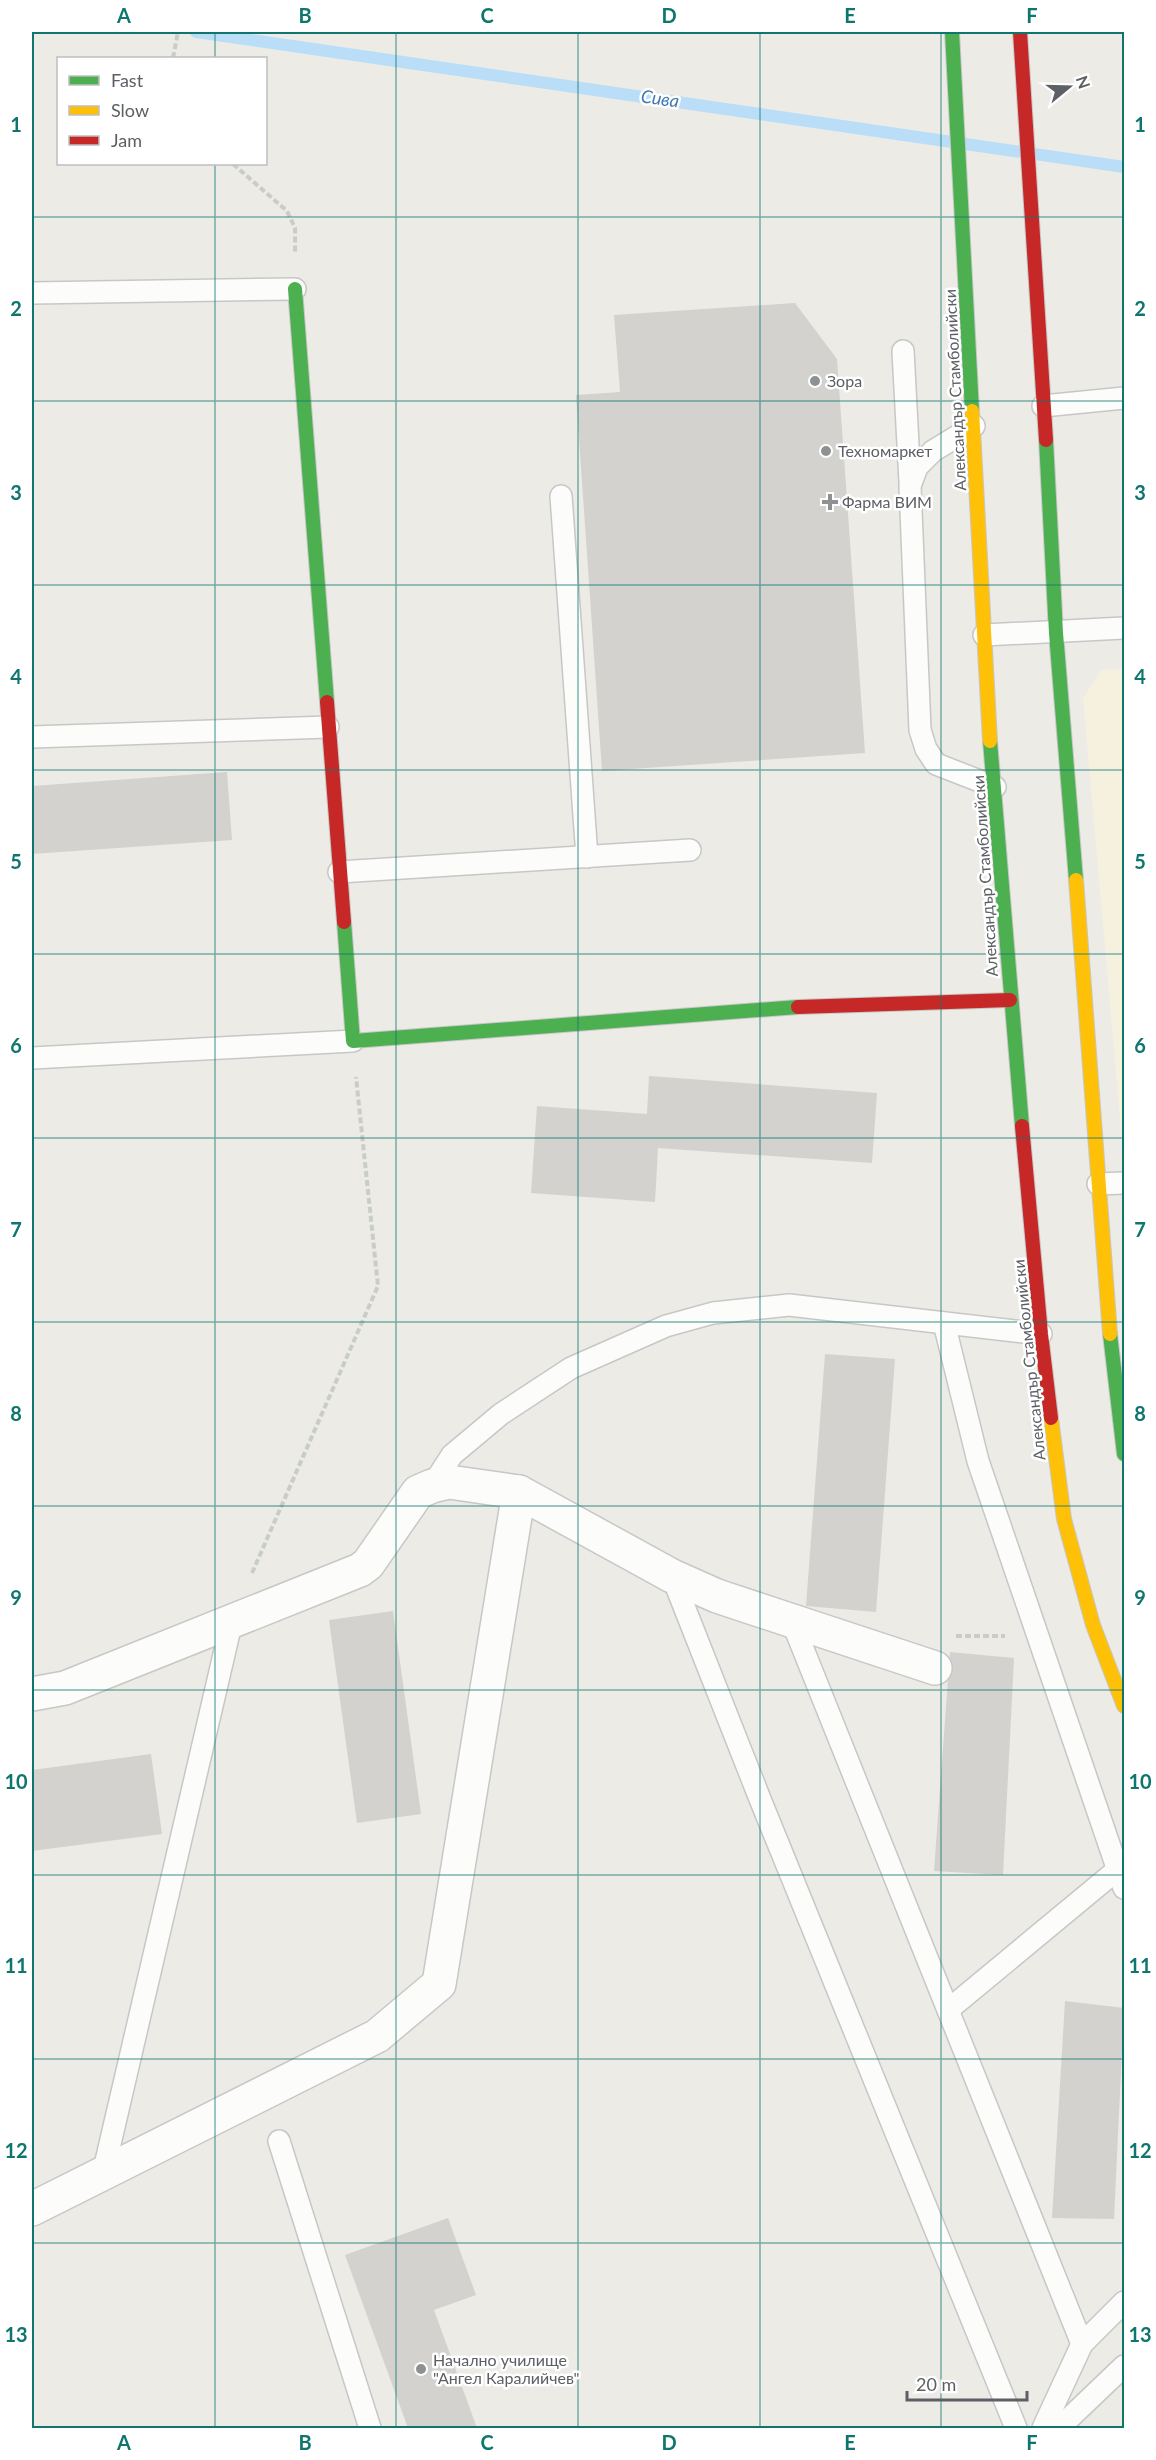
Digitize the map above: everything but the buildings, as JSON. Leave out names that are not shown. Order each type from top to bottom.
[{"type":"main road","name":"Александър Стамболийски","points":[[952,32],[994,787],[1010,1000],[1041,1334],[1064,1519],[1093,1625],[1125,1706]]},
{"type":"main road","points":[[1020,32],[1054,565],[1056,633],[1107,1299],[1121,1442],[1125,1454]]},
{"type":"main road","points":[[295,289],[352,1041],[832,1004],[1010,1000]]},
{"type":"street","points":[[32,1694],[65,1688],[360,1570],[368,1564],[418,1492],[432,1485],[449,1482],[519,1492],[672,1576],[717,1596],[935,1668]]},
{"type":"street","points":[[32,2209],[377,2036],[439,1984],[519,1492]]},
{"type":"lane","points":[[32,293],[295,289]]},
{"type":"lane","points":[[903,351],[920,730],[926,749],[936,764],[994,787]]},
{"type":"lane","points":[[1043,406],[1125,398]]},
{"type":"lane","points":[[910,486],[917,466],[933,451],[974,426]]},
{"type":"lane","points":[[561,496],[587,857]]},
{"type":"lane","points":[[984,635],[1125,628]]},
{"type":"lane","points":[[32,737],[328,727]]},
{"type":"lane","points":[[339,872],[690,850]]},
{"type":"lane","points":[[32,1058],[352,1041]]},
{"type":"lane","points":[[1098,1184],[1125,1183]]},
{"type":"lane","points":[[432,1485],[452,1455],[501,1414],[571,1368],[666,1326],[712,1313],[789,1305],[1041,1334]]},
{"type":"lane","points":[[944,1323],[978,1461],[1121,1879],[948,2010]]},
{"type":"lane","points":[[672,1576],[760,1799],[1016,2428]]},
{"type":"lane","points":[[790,1619],[1082,2344]]},
{"type":"lane","points":[[103,2174],[232,1620]]},
{"type":"lane","points":[[279,2141],[370,2428]]},
{"type":"lane","points":[[1043,2428],[1082,2344],[1125,2302]]},
{"type":"lane","points":[[1059,2428],[1125,2366]]},
{"type":"path","points":[[173,57],[178,32]]},
{"type":"path","points":[[233,165],[287,211],[295,228],[295,289]]},
{"type":"path","points":[[232,1620],[378,1286],[352,1041]]},
{"type":"path","points":[[935,1668],[934,1635],[1038,1637]]},
{"type":"shaded area","points":[[1124,669],[1124,1164],[1083,698],[1101,670]]},
{"type":"waterway","name":"Сива","points":[[196,32],[1124,167]]},
{"type":"traffic: fast","points":[[952,32],[972,411]]},
{"type":"traffic: fast","points":[[295,289],[327,702]]},
{"type":"traffic: fast","points":[[1046,440],[1056,633],[1076,880]]},
{"type":"traffic: fast","points":[[990,741],[1022,1126]]},
{"type":"traffic: fast","points":[[344,922],[353,1041],[798,1007]]},
{"type":"traffic: fast","points":[[1110,1334],[1124,1454]]},
{"type":"traffic: slow","points":[[972,411],[990,741]]},
{"type":"traffic: slow","points":[[1076,880],[1110,1334]]},
{"type":"traffic: slow","points":[[1051,1418],[1064,1519],[1093,1625],[1124,1706]]},
{"type":"traffic: jam","points":[[1020,32],[1046,440]]},
{"type":"traffic: jam","points":[[327,702],[344,922]]},
{"type":"traffic: jam","points":[[798,1007],[1010,1000]]},
{"type":"traffic: jam","points":[[1022,1126],[1051,1418]]},
{"type":"place","name":"Зора","points":[[815,381]]},
{"type":"place","name":"Техномаркет","points":[[826,451]]},
{"type":"place","name":"Фарма ВИМ","points":[[830,502]]},
{"type":"place","name":"Начално училище \"Ангел Каралийчев\"","points":[[421,2369]]}]
